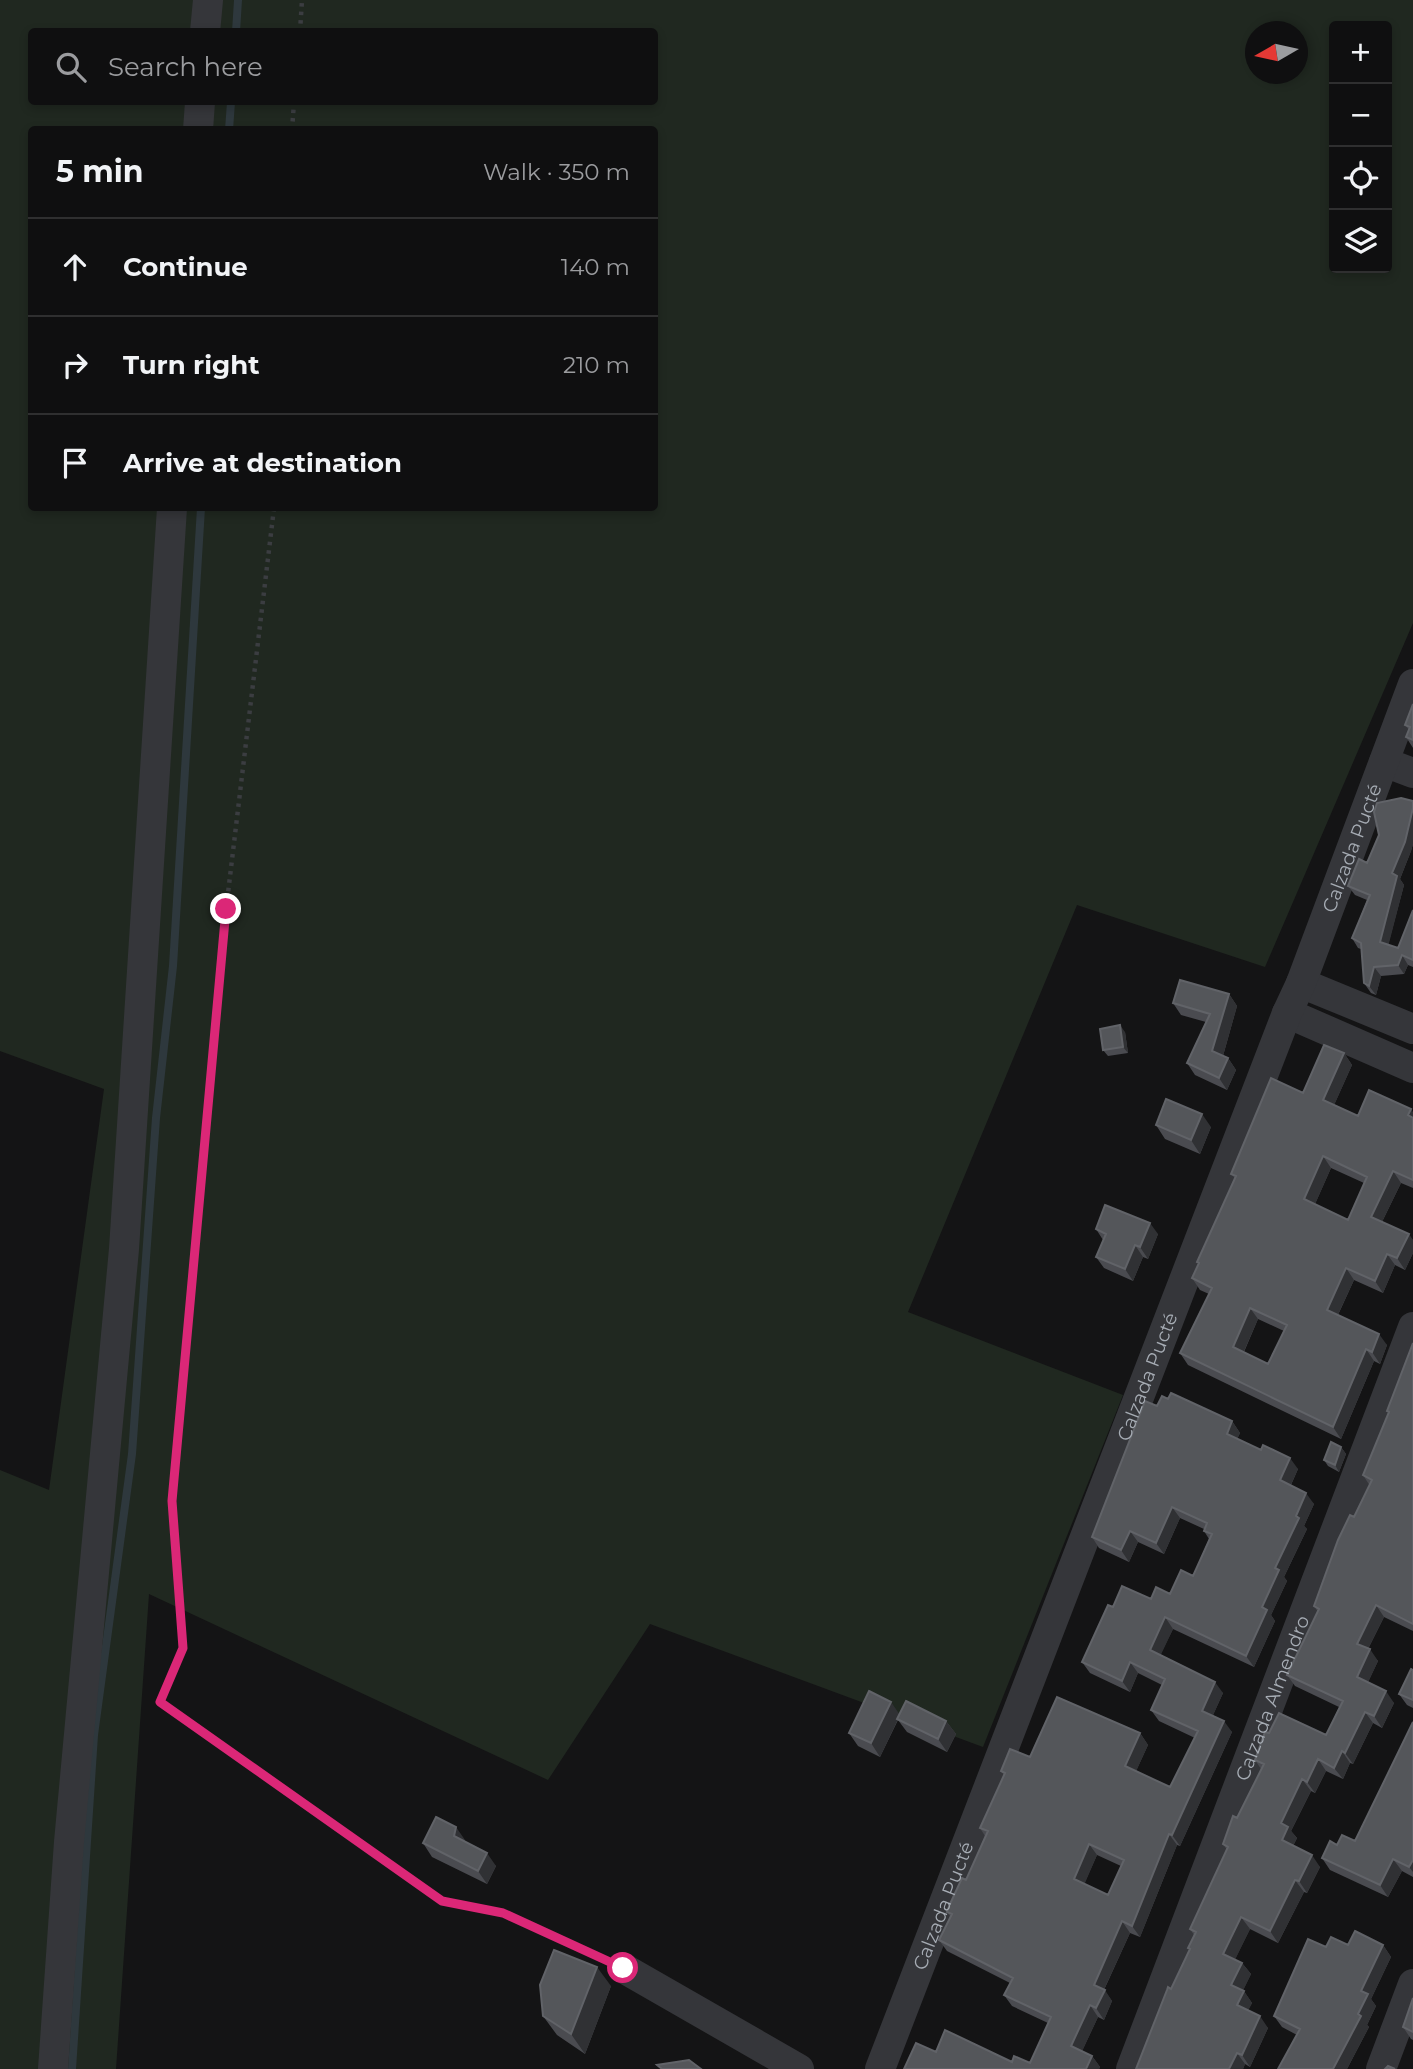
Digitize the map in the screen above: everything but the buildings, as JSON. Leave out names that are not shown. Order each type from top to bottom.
[{"type":"street","points":[[205,28],[208,0]]},
{"type":"street","points":[[198,126],[200,105]]},
{"type":"street","points":[[53,2069],[69,1842],[124,1250],[172,511]]},
{"type":"street","name":"Calzada Pucté","points":[[880,2069],[1301,982],[1413,684]]},
{"type":"street","points":[[1384,762],[1413,773]]},
{"type":"street","points":[[1301,982],[1413,1029]]},
{"type":"street","points":[[1287,1013],[1413,1068]]},
{"type":"street","name":"Calzada Almendro","points":[[1130,2069],[1413,1327]]},
{"type":"street","points":[[623,1968],[799,2069]]},
{"type":"street","points":[[1381,2069],[1413,1984]]},
{"type":"path","points":[[300,28],[302,0]]},
{"type":"path","points":[[292,126],[294,105]]},
{"type":"path","points":[[274,511],[226,909],[172,1501],[183,1648],[160,1702],[442,1901],[503,1913],[623,1968]]},
{"type":"shaded area","points":[[0,0],[1413,0],[1413,623],[1265,967],[1077,905],[908,1312],[1123,1395],[983,1747],[650,1624],[548,1780],[149,1594],[116,2069],[0,2069],[0,1470],[49,1490],[104,1089],[0,1051]]},
{"type":"waterway","points":[[236,28],[238,0]]},
{"type":"waterway","points":[[229,126],[231,105]]},
{"type":"waterway","points":[[72,2069],[94,1735],[132,1454],[156,1118],[173,966],[201,511]]},
{"type":"route","points":[[226,909],[172,1501],[183,1648],[160,1702],[442,1901],[503,1913],[623,1968]]}]
